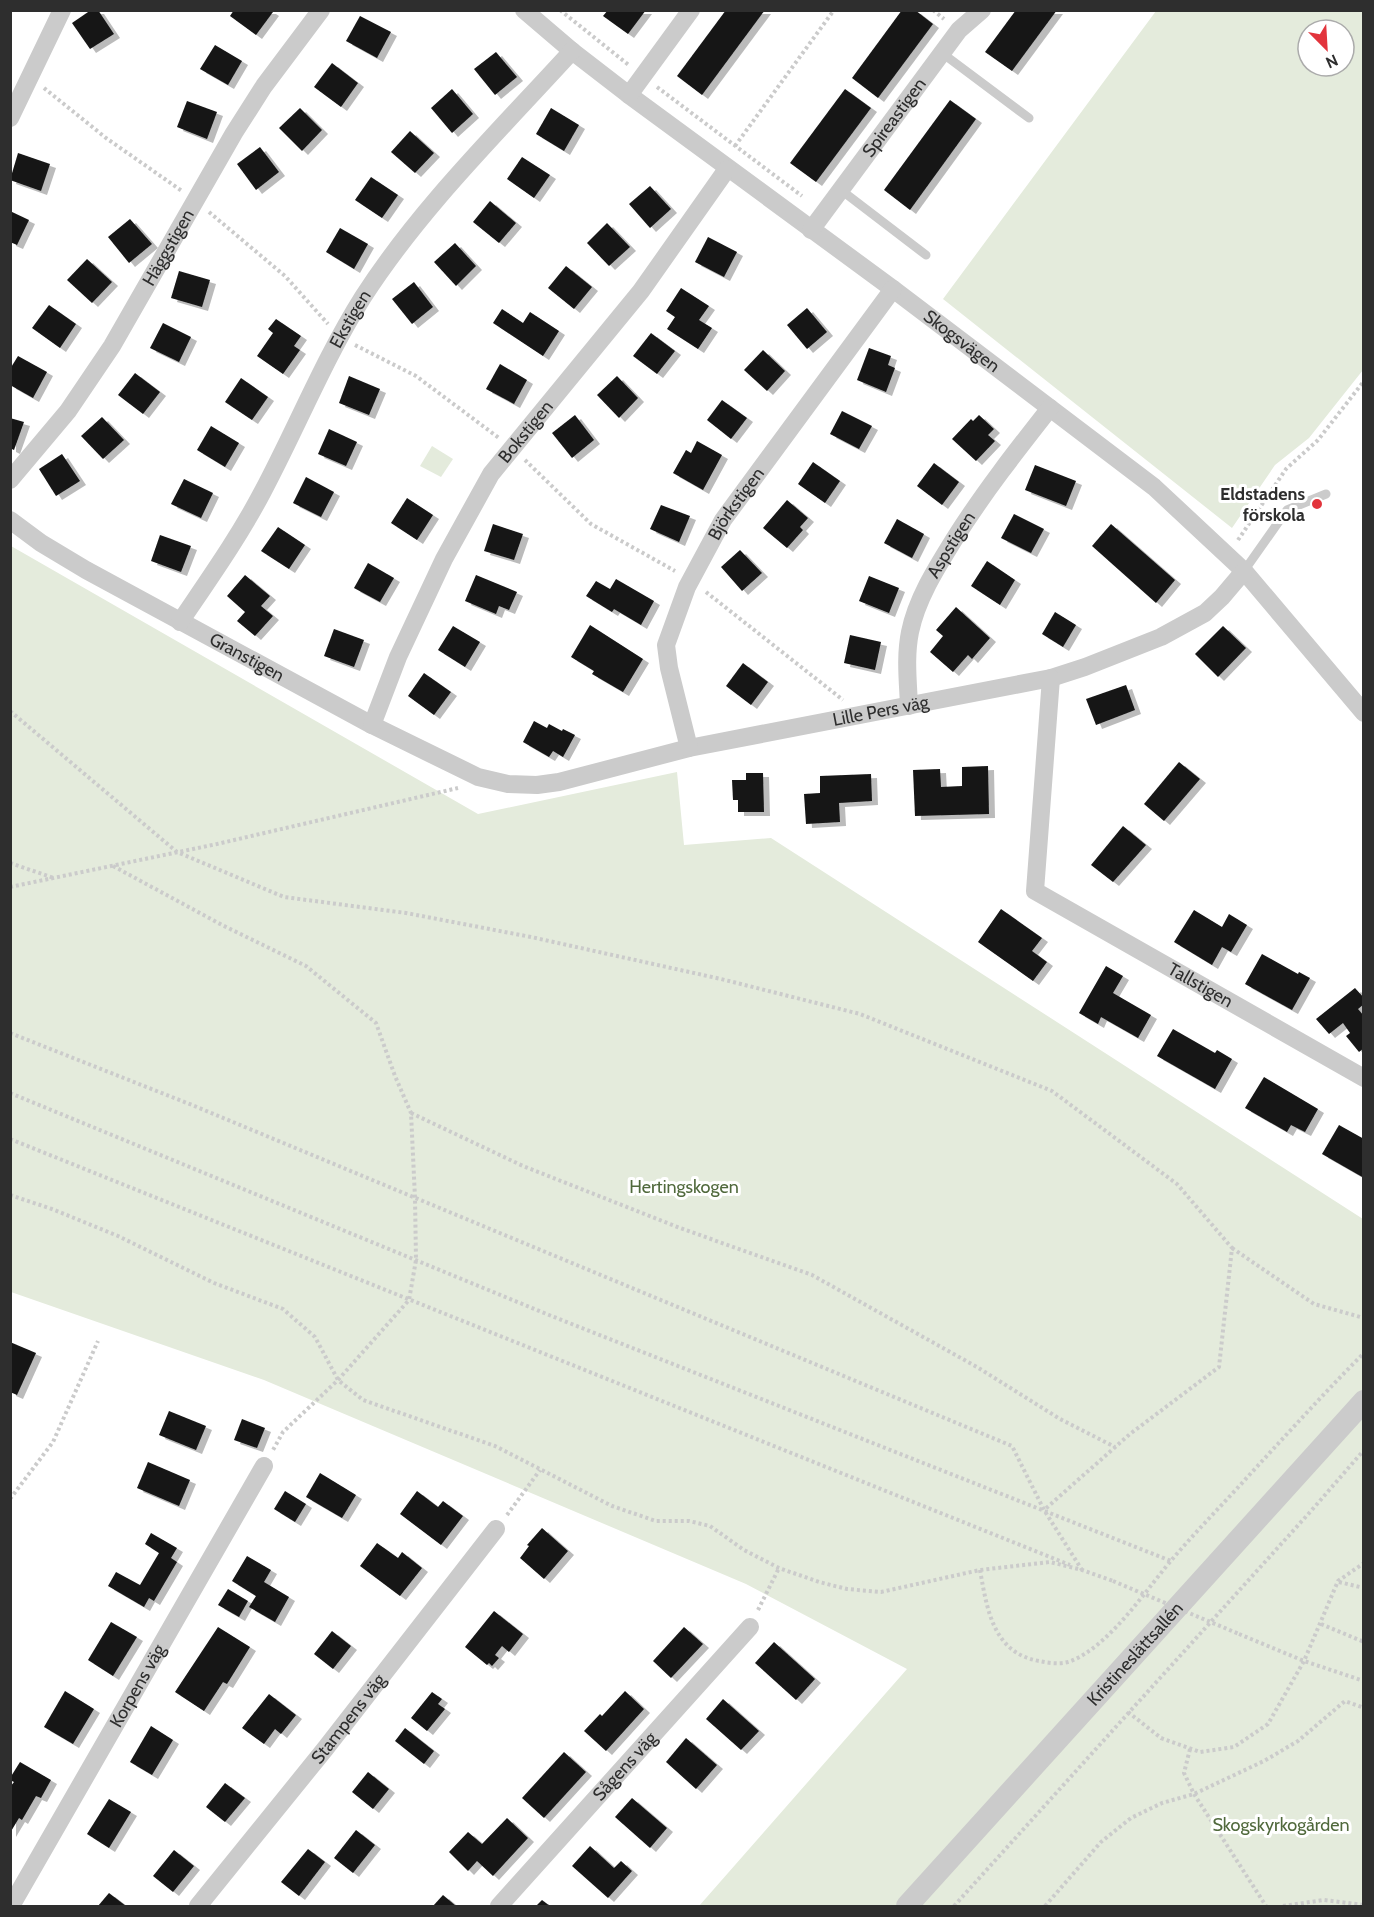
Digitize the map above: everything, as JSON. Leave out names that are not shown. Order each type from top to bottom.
[{"type":"street","points":[[10,118],[62,10]]},
{"type":"street","name":"Häggstigen","points":[[10,480],[68,411],[112,346],[194,200],[264,86],[321,10]]},
{"type":"street","name":"Skogsvägen","points":[[524,10],[629,95],[893,289],[1154,487],[1244,571],[1364,713]]},
{"type":"street","points":[[629,95],[691,10]]},
{"type":"street","name":"Spireastigen","points":[[811,230],[959,30],[982,10]]},
{"type":"street","name":"Ekstigen","points":[[180,622],[247,521],[339,337],[370,287],[433,205],[572,51]]},
{"type":"street","name":"Bokstigen","points":[[372,725],[398,657],[444,559],[491,474],[641,291],[727,169]]},
{"type":"street","name":"Björkstigen","points":[[689,748],[669,668],[666,645],[691,580],[723,520],[893,289]]},
{"type":"street","name":"Aspstigen","points":[[909,706],[906,657],[918,604],[944,555],[971,513],[1050,408]]},
{"type":"street","name":"Granstigen","points":[[10,520],[41,543],[180,622],[372,725],[478,777],[491,781]]},
{"type":"street","name":"Lille Pers väg","points":[[491,781],[537,785],[559,782],[689,748],[731,742],[861,714],[1051,678],[1161,637],[1205,613],[1244,571]]},
{"type":"street","name":"Tallstigen","points":[[1051,678],[1035,891],[1364,1078]]},
{"type":"street","name":"Kristineslättsallén","points":[[907,1906],[1364,1401]]},
{"type":"street","name":"Korpens väg","points":[[11,1906],[264,1466]]},
{"type":"street","name":"Stampens väg","points":[[198,1906],[325,1749],[496,1529]]},
{"type":"street","name":"Sågens väg","points":[[499,1906],[750,1627]]},
{"type":"lane","points":[[942,53],[1029,118]]},
{"type":"lane","points":[[841,190],[926,255]]},
{"type":"lane","points":[[1244,571],[1287,510],[1326,494]]},
{"type":"path","points":[[560,10],[643,76],[825,213]]},
{"type":"path","points":[[735,146],[834,10]]},
{"type":"path","points":[[30,77],[106,138],[194,200],[285,276],[339,337],[416,376],[513,448],[591,524],[691,580],[861,714]]},
{"type":"path","points":[[1228,556],[1286,469],[1318,441],[1364,381]]},
{"type":"path","points":[[10,711],[177,852],[284,897],[406,913],[531,937],[721,979],[860,1014],[1052,1091],[1177,1184],[1232,1248],[1314,1304],[1364,1318]]},
{"type":"path","points":[[10,887],[491,781]]},
{"type":"path","points":[[10,863],[54,879]]},
{"type":"path","points":[[113,866],[222,925],[306,966],[376,1023],[411,1113],[416,1260],[409,1300],[338,1380],[283,1432],[264,1466]]},
{"type":"path","points":[[10,1033],[192,1105],[1012,1446],[1044,1510],[1082,1570]]},
{"type":"path","points":[[10,1093],[549,1316],[1171,1561]]},
{"type":"path","points":[[411,1113],[523,1166],[680,1228],[812,1275],[977,1367],[1060,1419],[1115,1447]]},
{"type":"path","points":[[10,1139],[1113,1581],[1304,1661],[1364,1681]]},
{"type":"path","points":[[10,1195],[52,1209],[118,1236],[214,1283],[283,1309],[315,1337],[338,1380],[363,1400],[495,1446],[612,1506],[657,1521],[689,1521],[710,1526],[744,1550],[779,1568],[819,1582],[847,1589],[881,1592],[980,1570],[1050,1562],[1082,1570]]},
{"type":"path","points":[[1044,1510],[1130,1434],[1219,1367],[1232,1248]]},
{"type":"path","points":[[10,1499],[53,1442],[98,1341]]},
{"type":"path","points":[[980,1570],[993,1621],[1004,1644],[1018,1655],[1051,1663],[1069,1662],[1089,1651],[1134,1608],[1171,1561],[1316,1401],[1364,1353]]},
{"type":"path","points":[[954,1906],[1364,1450]]},
{"type":"path","points":[[496,1529],[540,1470]]},
{"type":"path","points":[[1128,1712],[1161,1738],[1190,1749],[1200,1752],[1234,1747],[1268,1724],[1304,1661],[1338,1581],[1364,1563]]},
{"type":"path","points":[[750,1627],[779,1568]]},
{"type":"path","points":[[1338,1581],[1364,1588]]},
{"type":"path","points":[[1321,1624],[1364,1642]]},
{"type":"path","points":[[1045,1906],[1056,1891],[1115,1829],[1146,1810],[1194,1794],[1263,1761],[1298,1741],[1345,1701],[1364,1708]]},
{"type":"path","points":[[1190,1749],[1184,1773],[1194,1794],[1266,1906]]},
{"type":"path","points":[[1283,1906],[1324,1900],[1364,1905]]},
{"type":"green space","points":[[1156,11],[1363,11],[1363,370],[1309,438],[1275,465],[1232,528],[943,299]]},
{"type":"green space","points":[[432,446],[453,459],[441,477],[420,466]]},
{"type":"green space","name":"Hertingskogen","points":[[11,546],[478,814],[677,772],[684,845],[771,838],[1363,1219],[1363,1906],[699,1906],[907,1669],[746,1584],[264,1380],[11,1292]]},
{"type":"building","points":[[91,10],[98,10],[114,34],[90,49],[72,23]]},
{"type":"building","points":[[234,10],[270,10],[273,12],[256,35],[230,16]]},
{"type":"building","points":[[608,10],[646,10],[628,34],[603,16]]},
{"type":"building","points":[[726,10],[765,10],[702,95],[677,76]]},
{"type":"building","points":[[902,10],[915,10],[933,24],[878,98],[852,78]]},
{"type":"building","points":[[1016,10],[1057,10],[1012,71],[985,52]]},
{"type":"building","points":[[360,16],[391,32],[377,58],[346,41]]},
{"type":"building","points":[[215,45],[242,61],[228,85],[200,69]]},
{"type":"building","points":[[496,52],[517,77],[495,95],[474,69]]},
{"type":"building","points":[[332,63],[358,83],[341,107],[314,87]]},
{"type":"building","points":[[452,89],[473,114],[452,133],[431,108]]},
{"type":"building","points":[[845,89],[871,108],[816,182],[790,163]]},
{"type":"building","points":[[950,100],[976,119],[910,210],[884,190]]},
{"type":"building","points":[[187,101],[217,112],[207,139],[177,127]]},
{"type":"building","points":[[300,108],[322,130],[302,151],[279,128]]},
{"type":"building","points":[[551,108],[579,125],[564,151],[536,134]]},
{"type":"building","points":[[410,131],[434,153],[415,173],[391,152]]},
{"type":"building","points":[[260,147],[279,172],[256,190],[237,164]]},
{"type":"building","points":[[18,153],[50,164],[41,191],[10,180]]},
{"type":"building","points":[[522,157],[550,175],[534,198],[507,179]]},
{"type":"building","points":[[371,177],[398,195],[382,218],[355,200]]},
{"type":"building","points":[[650,186],[671,209],[650,228],[629,204]]},
{"type":"building","points":[[490,201],[516,223],[499,243],[473,222]]},
{"type":"building","points":[[10,211],[29,220],[17,245],[10,242]]},
{"type":"building","points":[[130,219],[152,244],[129,263],[108,237]]},
{"type":"building","points":[[607,223],[630,247],[609,266],[587,243]]},
{"type":"building","points":[[340,228],[368,244],[354,269],[326,252]]},
{"type":"building","points":[[708,237],[737,252],[724,277],[695,262]]},
{"type":"building","points":[[455,243],[476,266],[456,286],[434,262]]},
{"type":"building","points":[[87,259],[112,282],[92,303],[67,280]]},
{"type":"building","points":[[566,266],[592,287],[574,309],[548,288]]},
{"type":"building","points":[[179,271],[210,280],[202,307],[171,298]]},
{"type":"building","points":[[414,282],[433,307],[412,324],[392,299]]},
{"type":"building","points":[[681,288],[709,306],[699,320],[712,328],[698,349],[667,329],[675,317],[666,311]]},
{"type":"building","points":[[49,305],[76,324],[60,348],[32,328]]},
{"type":"building","points":[[807,308],[827,332],[807,349],[787,325]]},
{"type":"building","points":[[502,309],[523,323],[530,312],[559,331],[543,356],[493,323]]},
{"type":"building","points":[[276,319],[301,336],[294,346],[300,350],[283,374],[257,356],[273,333],[268,329]]},
{"type":"building","points":[[163,323],[191,337],[179,362],[150,348]]},
{"type":"building","points":[[651,333],[675,351],[657,374],[633,356]]},
{"type":"building","points":[[869,348],[891,356],[888,365],[895,368],[886,392],[857,380]]},
{"type":"building","points":[[763,350],[785,371],[767,391],[744,370]]},
{"type":"building","points":[[18,356],[47,372],[33,398],[10,385],[10,369]]},
{"type":"building","points":[[500,364],[527,380],[514,404],[486,389]]},
{"type":"building","points":[[135,373],[160,392],[143,414],[118,395]]},
{"type":"building","points":[[349,376],[380,389],[369,415],[339,403]]},
{"type":"building","points":[[617,376],[638,398],[619,418],[597,395]]},
{"type":"building","points":[[241,378],[268,397],[252,420],[225,402]]},
{"type":"building","points":[[722,400],[747,418],[731,439],[707,420]]},
{"type":"building","points":[[842,411],[872,426],[859,449],[830,434]]},
{"type":"building","points":[[575,415],[594,440],[572,458],[552,433]]},
{"type":"building","points":[[979,415],[994,429],[988,435],[995,441],[976,461],[952,439],[971,419],[973,421]]},
{"type":"building","points":[[102,417],[124,440],[103,459],[81,436]]},
{"type":"building","points":[[10,418],[24,422],[14,450],[10,448]]},
{"type":"building","points":[[211,426],[239,443],[225,467],[197,450]]},
{"type":"building","points":[[329,429],[357,442],[346,466],[318,454]]},
{"type":"building","points":[[697,441],[722,455],[703,490],[673,473],[686,450],[691,453]]},
{"type":"building","points":[[62,454],[80,481],[56,496],[39,469]]},
{"type":"building","points":[[813,462],[840,481],[825,503],[798,484]]},
{"type":"building","points":[[934,463],[959,482],[942,505],[917,486]]},
{"type":"building","points":[[1035,465],[1076,481],[1066,506],[1025,490]]},
{"type":"building","points":[[306,477],[334,492],[321,517],[293,503]]},
{"type":"building","points":[[184,479],[213,493],[201,518],[171,504]]},
{"type":"building","points":[[407,498],[433,515],[417,540],[391,523]]},
{"type":"building","points":[[787,500],[808,518],[800,527],[803,530],[787,548],[763,528]]},
{"type":"building","points":[[661,505],[690,516],[679,542],[650,529]]},
{"type":"building","points":[[1014,514],[1044,529],[1031,553],[1001,538]]},
{"type":"building","points":[[897,519],[924,534],[912,558],[884,543]]},
{"type":"building","points":[[493,524],[523,534],[514,560],[484,551]]},
{"type":"building","points":[[1111,524],[1175,580],[1156,603],[1092,546]]},
{"type":"building","points":[[278,527],[305,545],[289,569],[261,551]]},
{"type":"building","points":[[160,535],[191,546],[181,572],[151,561]]},
{"type":"building","points":[[740,550],[762,573],[742,591],[721,567]]},
{"type":"building","points":[[987,561],[1015,580],[1000,605],[971,586]]},
{"type":"building","points":[[368,563],[394,578],[380,602],[354,588]]},
{"type":"building","points":[[245,575],[270,596],[261,606],[273,616],[255,636],[237,621],[245,612],[227,596]]},
{"type":"building","points":[[476,575],[517,592],[509,610],[499,606],[496,614],[465,601]]},
{"type":"building","points":[[869,576],[899,588],[889,613],[859,601]]},
{"type":"building","points":[[616,579],[654,601],[641,625],[614,609],[612,612],[586,596],[596,581],[610,589]]},
{"type":"building","points":[[956,607],[990,638],[972,659],[968,655],[953,672],[930,652],[943,636],[936,630]]},
{"type":"building","points":[[1055,612],[1076,625],[1063,647],[1042,634]]},
{"type":"building","points":[[590,625],[643,659],[623,692],[592,674],[594,671],[571,657]]},
{"type":"building","points":[[453,626],[480,642],[465,667],[438,650]]},
{"type":"building","points":[[1223,626],[1246,648],[1218,677],[1195,654]]},
{"type":"building","points":[[334,629],[364,640],[354,667],[324,656]]},
{"type":"building","points":[[850,635],[881,642],[875,670],[844,663]]},
{"type":"building","points":[[743,663],[768,682],[751,705],[726,686]]},
{"type":"building","points":[[424,673],[451,692],[434,715],[408,696]]},
{"type":"building","points":[[1126,685],[1135,710],[1096,725],[1086,699]]},
{"type":"building","points":[[534,721],[547,728],[549,724],[575,735],[563,757],[553,751],[549,757],[523,742]]},
{"type":"building","points":[[1179,762],[1200,779],[1164,821],[1144,804]]},
{"type":"building","points":[[988,766],[989,814],[915,816],[913,770],[940,769],[941,787],[962,786],[962,767]]},
{"type":"building","points":[[746,773],[763,773],[764,812],[738,812],[738,800],[733,800],[732,780],[746,780]]},
{"type":"building","points":[[871,774],[872,801],[839,803],[840,822],[806,824],[804,794],[820,793],[820,776]]},
{"type":"building","points":[[1123,826],[1146,845],[1113,882],[1091,865]]},
{"type":"building","points":[[1001,909],[1042,938],[1032,951],[1047,962],[1033,981],[978,942]]},
{"type":"building","points":[[1194,910],[1222,927],[1229,914],[1247,925],[1231,952],[1222,947],[1212,965],[1174,942]]},
{"type":"building","points":[[1262,954],[1310,978],[1292,1010],[1245,984]]},
{"type":"building","points":[[1106,966],[1123,976],[1113,993],[1151,1015],[1138,1038],[1101,1017],[1098,1024],[1079,1013]]},
{"type":"building","points":[[1355,988],[1364,998],[1364,1004],[1358,1009],[1364,1016],[1364,1048],[1359,1052],[1346,1036],[1350,1033],[1343,1023],[1329,1034],[1316,1019]]},
{"type":"building","points":[[1173,1029],[1215,1053],[1217,1050],[1232,1059],[1215,1089],[1157,1056]]},
{"type":"building","points":[[1264,1077],[1318,1109],[1305,1132],[1291,1125],[1287,1132],[1245,1108]]},
{"type":"building","points":[[1339,1125],[1364,1139],[1364,1178],[1322,1154]]},
{"type":"building","points":[[10,1342],[36,1353],[17,1395],[10,1392]]},
{"type":"building","points":[[169,1411],[206,1426],[196,1450],[159,1435]]},
{"type":"building","points":[[242,1419],[265,1428],[257,1448],[234,1440]]},
{"type":"building","points":[[148,1462],[190,1480],[179,1506],[137,1488]]},
{"type":"building","points":[[320,1473],[356,1495],[342,1518],[306,1497]]},
{"type":"building","points":[[285,1491],[306,1504],[295,1522],[274,1509]]},
{"type":"building","points":[[417,1491],[438,1507],[443,1501],[463,1516],[441,1545],[400,1514]]},
{"type":"building","points":[[542,1528],[568,1551],[544,1579],[520,1558],[529,1546],[527,1545]]},
{"type":"building","points":[[151,1533],[177,1548],[171,1558],[177,1562],[154,1601],[149,1598],[144,1607],[108,1586],[116,1572],[140,1585],[159,1553],[145,1544]]},
{"type":"building","points":[[377,1543],[398,1558],[402,1552],[422,1568],[400,1596],[360,1566]]},
{"type":"building","points":[[247,1556],[271,1570],[264,1582],[289,1597],[275,1622],[249,1607],[256,1596],[232,1581]]},
{"type":"building","points":[[228,1589],[248,1601],[239,1617],[218,1605]]},
{"type":"building","points":[[494,1611],[523,1634],[509,1652],[502,1646],[495,1655],[499,1658],[492,1666],[489,1663],[487,1665],[465,1647]]},
{"type":"building","points":[[111,1622],[137,1637],[113,1676],[88,1660]]},
{"type":"building","points":[[218,1627],[250,1647],[227,1684],[223,1682],[204,1711],[175,1692]]},
{"type":"building","points":[[684,1627],[703,1644],[671,1678],[653,1661]]},
{"type":"building","points":[[332,1631],[351,1646],[333,1669],[314,1654]]},
{"type":"building","points":[[774,1642],[815,1679],[796,1700],[755,1663]]},
{"type":"building","points":[[65,1691],[94,1709],[73,1744],[44,1727]]},
{"type":"building","points":[[625,1691],[644,1709],[606,1751],[584,1731],[600,1714],[602,1716]]},
{"type":"building","points":[[432,1692],[442,1699],[438,1704],[445,1709],[427,1731],[411,1718]]},
{"type":"building","points":[[269,1694],[296,1715],[281,1734],[275,1729],[264,1744],[242,1728]]},
{"type":"building","points":[[723,1699],[759,1731],[741,1750],[706,1719]]},
{"type":"building","points":[[151,1726],[173,1740],[152,1775],[130,1762]]},
{"type":"building","points":[[405,1728],[434,1751],[424,1764],[395,1741]]},
{"type":"building","points":[[686,1738],[717,1765],[696,1789],[666,1762]]},
{"type":"building","points":[[564,1752],[586,1772],[544,1818],[522,1798]]},
{"type":"building","points":[[20,1762],[51,1780],[41,1798],[36,1796],[22,1820],[19,1818],[10,1833],[10,1787],[14,1782],[10,1778]]},
{"type":"building","points":[[368,1772],[389,1789],[373,1809],[352,1792]]},
{"type":"building","points":[[225,1783],[245,1798],[225,1822],[206,1807]]},
{"type":"building","points":[[632,1798],[667,1828],[650,1848],[615,1817]]},
{"type":"building","points":[[109,1799],[131,1812],[109,1848],[87,1834]]},
{"type":"building","points":[[507,1818],[528,1838],[493,1876],[477,1861],[468,1871],[449,1852],[468,1832],[482,1844]]},
{"type":"building","points":[[356,1830],[375,1845],[353,1873],[334,1858]]},
{"type":"building","points":[[590,1846],[614,1868],[621,1861],[632,1871],[608,1898],[572,1866]]},
{"type":"building","points":[[308,1849],[325,1862],[299,1896],[281,1882]]},
{"type":"building","points":[[174,1850],[194,1866],[173,1892],[153,1876]]},
{"type":"building","points":[[109,1893],[126,1906],[98,1906]]},
{"type":"building","points":[[443,1895],[456,1906],[433,1906]]},
{"type":"building","points":[[542,1900],[550,1906],[536,1906]]},
{"type":"place","name":"Eldstadens förskola","points":[[1317,504]]},
{"type":"park label","name":"Skogskyrkogården","points":[[1281,1825]]}]
